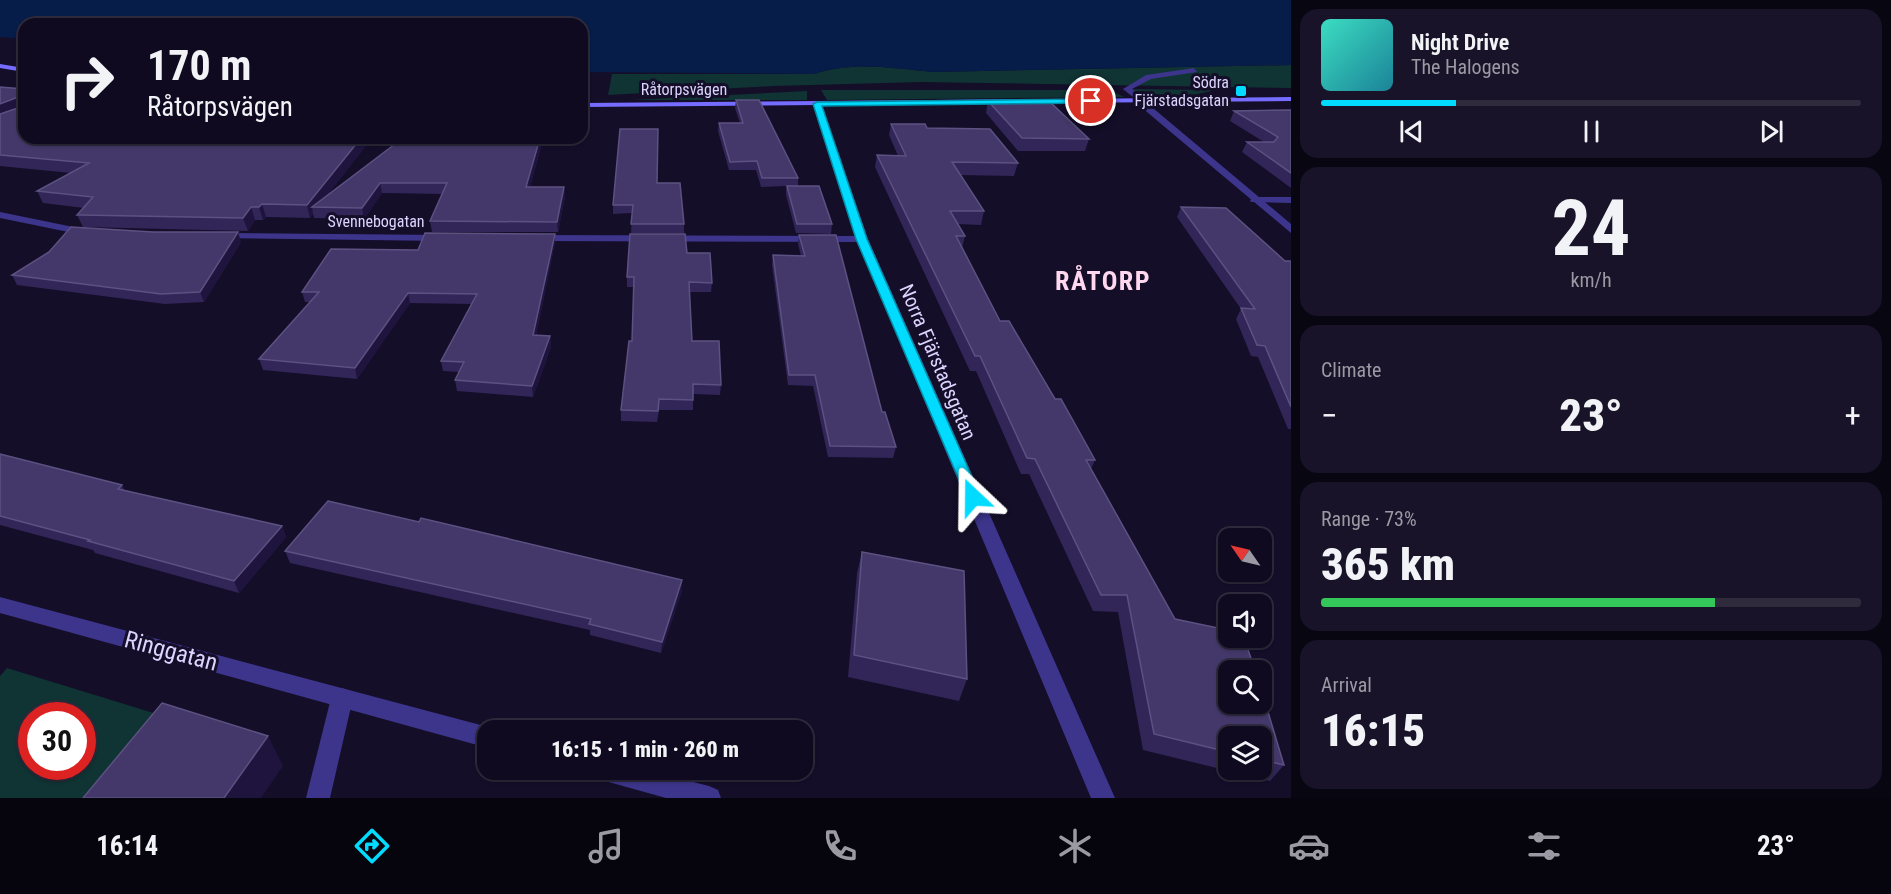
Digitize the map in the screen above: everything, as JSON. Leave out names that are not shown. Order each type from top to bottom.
[{"type":"street","points":[[0,66],[18,69]]},
{"type":"street","points":[[1194,70],[1149,77],[1127,89],[1291,230]]},
{"type":"street","name":"Råtorpsvägen","points":[[588,105],[1291,99]]},
{"type":"street","name":"Norra Fjärstadsgatan","points":[[817,104],[862,239],[1103,798]]},
{"type":"street","points":[[1255,200],[1291,200]]},
{"type":"street","points":[[0,215],[26,222],[97,233]]},
{"type":"street","name":"Svennebogatan","points":[[202,236],[451,238]]},
{"type":"street","points":[[521,238],[862,239]]},
{"type":"street","name":"Ringgatan","points":[[0,605],[477,735]]},
{"type":"street","points":[[318,798],[342,698]]},
{"type":"street","points":[[642,780],[704,797]]},
{"type":"green space","points":[[1291,65],[1291,88],[921,82],[774,86],[608,95],[612,74],[814,74],[858,67],[888,67],[932,72]]},
{"type":"green space","points":[[1127,89],[1217,90],[1183,96],[1160,97],[1148,96]]},
{"type":"green space","points":[[821,90],[1110,90],[1124,97],[827,100]]},
{"type":"green space","points":[[807,91],[807,100],[631,100]]},
{"type":"green space","points":[[7,668],[173,719],[109,798],[0,798],[0,676]]},
{"type":"water","points":[[0,0],[1291,0],[1291,65],[932,72],[888,67],[858,67],[814,74],[588,72],[588,18],[18,18],[18,38],[0,37]]},
{"type":"building","points":[[0,87],[18,88],[18,97],[0,104]]},
{"type":"building","points":[[736,100],[759,100],[798,178],[762,178],[757,161],[730,162],[719,123],[743,123]]},
{"type":"building","points":[[988,101],[1050,102],[1089,139],[1022,138]]},
{"type":"building","points":[[18,108],[18,144],[356,144],[307,205],[262,204],[259,207],[251,207],[243,218],[77,215],[93,197],[37,191],[89,163],[0,155],[0,114]]},
{"type":"building","points":[[1291,110],[1291,173],[1247,142],[1274,142],[1278,137],[1234,111]]},
{"type":"building","points":[[891,124],[925,124],[927,128],[990,129],[1018,163],[952,162],[984,211],[950,211],[965,236],[956,236],[1000,321],[1009,321],[1055,399],[1061,399],[1095,460],[1086,460],[1175,619],[1218,628],[1218,648],[1247,648],[1252,660],[1218,660],[1218,714],[1269,714],[1284,765],[1272,762],[1272,726],[1218,726],[1218,750],[1154,734],[1127,595],[1101,595],[1035,459],[1027,458],[980,356],[975,356],[877,155],[906,156]]},
{"type":"building","points":[[620,129],[658,129],[657,183],[680,183],[684,224],[631,224],[633,205],[613,205]]},
{"type":"building","points":[[395,144],[538,144],[526,187],[564,187],[557,222],[430,221],[447,183],[380,183],[362,208],[312,207]]},
{"type":"building","points":[[787,186],[819,186],[832,224],[797,224]]},
{"type":"building","points":[[1181,207],[1226,208],[1285,261],[1291,261],[1291,407],[1265,346],[1257,345],[1241,308],[1255,309]]},
{"type":"building","points":[[71,227],[153,232],[238,232],[200,292],[161,294],[12,275],[49,252]]},
{"type":"building","points":[[425,233],[555,234],[533,335],[550,336],[532,386],[455,380],[464,362],[441,361],[477,294],[408,293],[355,368],[259,359],[319,292],[302,292],[331,249],[418,250]]},
{"type":"building","points":[[630,234],[685,234],[687,253],[710,253],[712,283],[689,282],[692,341],[719,341],[721,385],[693,384],[693,400],[659,399],[658,411],[621,410],[629,341],[632,341],[634,277],[627,277]]},
{"type":"building","points":[[799,235],[836,235],[882,412],[885,412],[896,447],[830,446],[815,375],[789,375],[773,255],[805,256]]},
{"type":"building","points":[[0,454],[122,485],[118,489],[282,526],[234,581],[0,516]]},
{"type":"building","points":[[328,501],[419,522],[421,518],[682,580],[662,642],[589,624],[591,619],[285,551]]},
{"type":"building","points":[[862,552],[964,571],[967,679],[854,655]]},
{"type":"building","points":[[162,703],[268,736],[224,798],[83,798]]},
{"type":"place","name":"Södra Fjärstadsgatan","points":[[1241,91]]},
{"type":"district","name":"RÅTORP","points":[[1103,281]]},
{"type":"route","points":[[973,497],[862,239],[817,104],[1091,101]]}]
